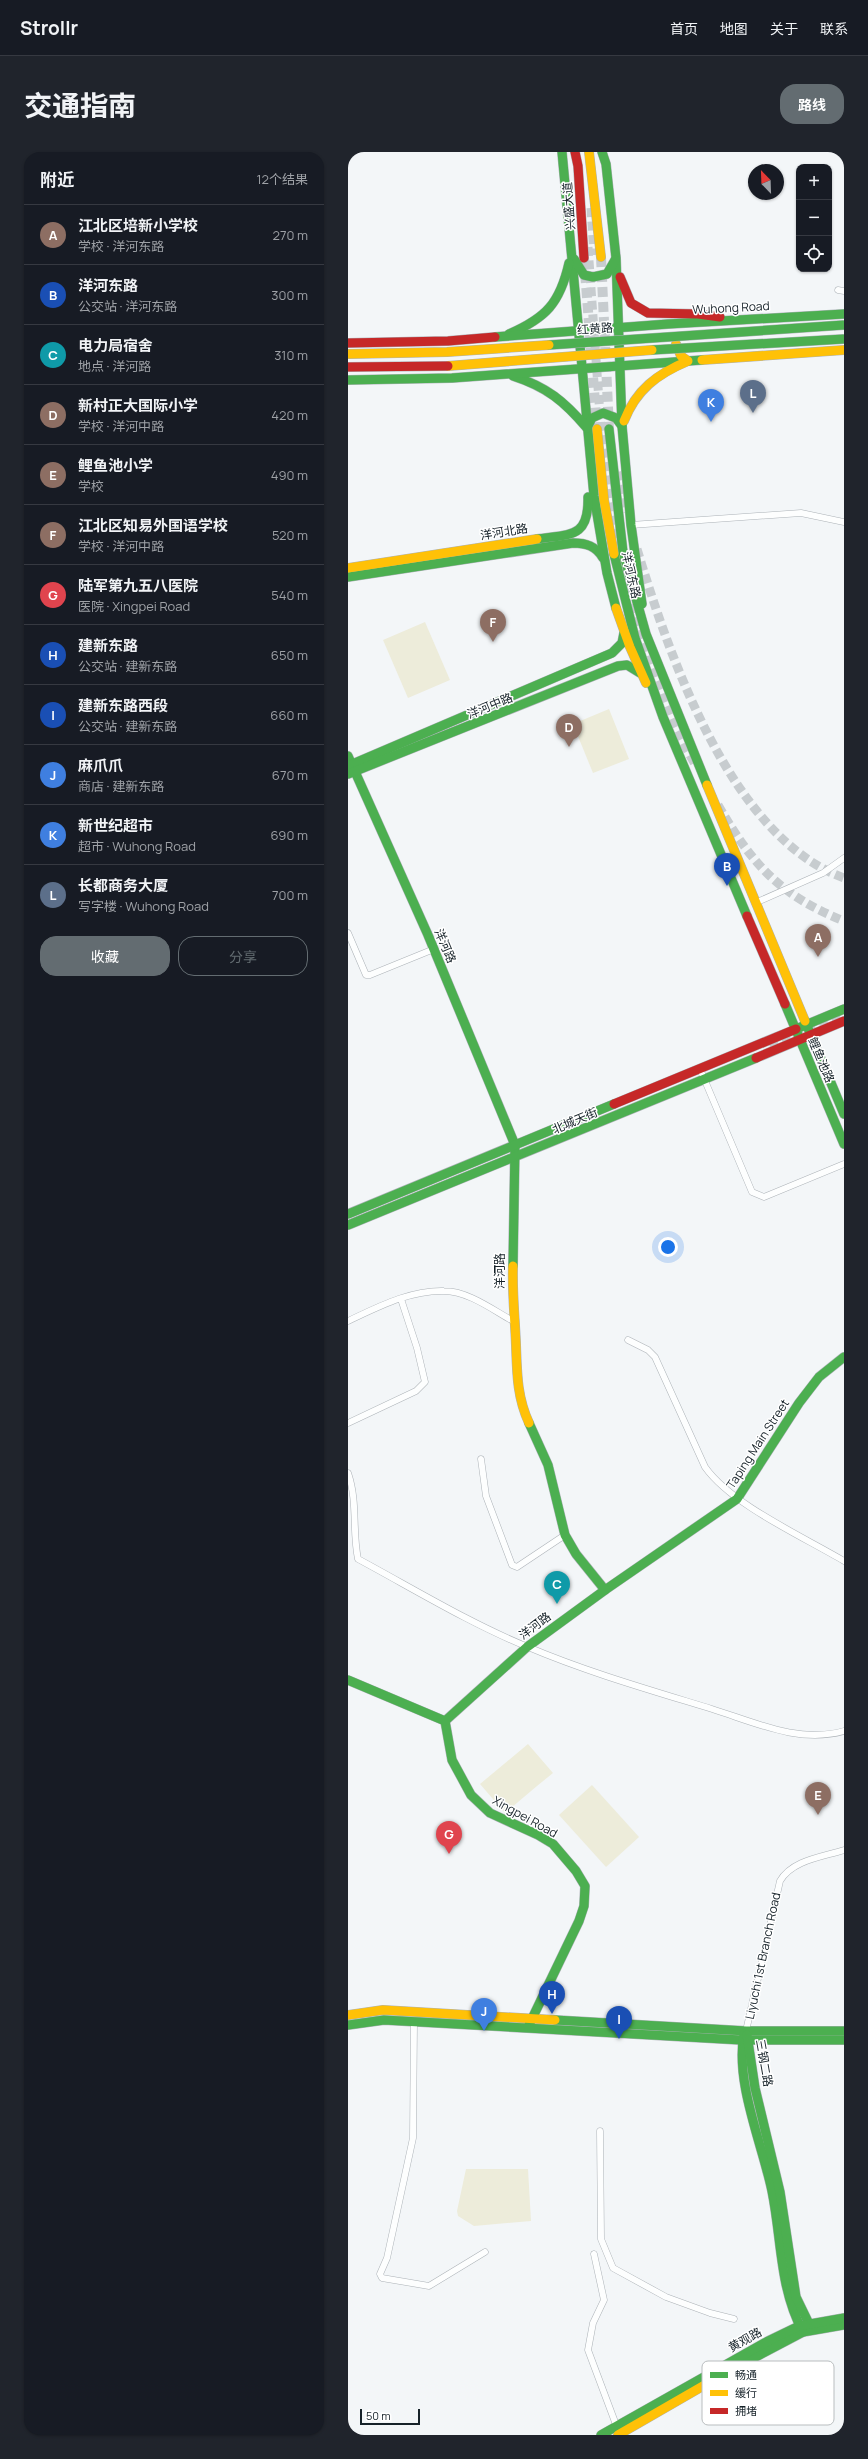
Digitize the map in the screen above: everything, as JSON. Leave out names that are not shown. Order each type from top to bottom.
[{"type":"main road","points":[[562,152],[594,500],[606,565],[624,633],[640,673],[663,717]]},
{"type":"main road","name":"兴盛大道","points":[[575,152],[578,166],[584,258]]},
{"type":"main road","points":[[590,152],[601,257]]},
{"type":"main road","points":[[602,152],[606,164],[616,258],[622,426],[631,525],[646,634]]},
{"type":"main road","points":[[571,252],[579,270],[584,275],[593,277],[607,274],[616,258]]},
{"type":"main road","points":[[499,337],[529,326],[553,307],[565,281],[571,252]]},
{"type":"main road","points":[[616,258],[625,292],[631,303],[646,314],[658,316],[696,314],[740,320]]},
{"type":"main road","name":"Wuhong Road","points":[[348,343],[448,341],[578,330],[844,314]]},
{"type":"main road","points":[[685,323],[679,330],[676,343],[681,356],[688,361]]},
{"type":"main road","name":"红黄路","points":[[348,354],[447,352],[844,326]]},
{"type":"main road","points":[[499,337],[514,340],[521,345],[524,353],[523,362],[519,368],[507,374]]},
{"type":"main road","points":[[348,367],[447,366],[671,349],[844,339]]},
{"type":"main road","points":[[348,380],[374,381],[507,374],[844,350]]},
{"type":"main road","points":[[622,426],[629,405],[645,384],[666,370],[688,361]]},
{"type":"main road","points":[[507,374],[548,388],[568,405],[587,428]]},
{"type":"main road","points":[[587,428],[592,418],[603,413],[616,418],[622,426]]},
{"type":"main road","name":"洋河东路","points":[[609,429],[623,552],[646,634],[806,1025]]},
{"type":"main road","name":"洋河东路","points":[[597,430],[604,500],[624,602],[635,638],[663,717],[795,1030]]},
{"type":"main road","name":"洋河北路","points":[[348,568],[571,534],[587,522],[590,515],[589,449]]},
{"type":"main road","name":"洋河北路","points":[[348,577],[573,543],[590,544],[596,548],[606,565]]},
{"type":"main road","name":"洋河中路","points":[[350,766],[612,653],[622,643],[624,633]]},
{"type":"main road","name":"洋河中路","points":[[350,766],[490,719],[618,666],[627,665],[640,673]]},
{"type":"main road","name":"洋河路","points":[[350,766],[434,949],[515,1146],[512,1248],[513,1322],[516,1345],[516,1378],[521,1406],[548,1465],[565,1535],[576,1554],[605,1590],[527,1647],[446,1721]]},
{"type":"main road","name":"北城天街","points":[[348,1214],[844,1009]]},
{"type":"main road","name":"北城天街","points":[[348,1225],[515,1158],[844,1021]]},
{"type":"main road","name":"鲤鱼池路","points":[[806,1025],[844,1114]]},
{"type":"main road","name":"鲤鱼池路","points":[[795,1030],[844,1144]]},
{"type":"main road","name":"Taping Main Street","points":[[605,1590],[737,1499],[799,1403],[819,1377],[844,1357]]},
{"type":"main road","points":[[348,1680],[446,1721]]},
{"type":"main road","name":"Xingpei Road","points":[[446,1721],[445,1738],[449,1753],[465,1786],[476,1801],[504,1821],[547,1840],[579,1873],[584,1884],[586,1894],[581,1917],[528,2028]]},
{"type":"main road","points":[[348,2015],[384,2010],[746,2032],[844,2031]]},
{"type":"main road","points":[[348,2025],[384,2020],[745,2041],[844,2040]]},
{"type":"main road","name":"三钢二路","points":[[746,2032],[745,2041],[748,2088],[772,2193],[787,2299],[805,2328]]},
{"type":"main road","name":"黄观路","points":[[735,2361],[761,2345],[805,2328],[844,2318]]},
{"type":"main road","name":"黄观路","points":[[805,2328],[844,2326]]},
{"type":"main road","name":"黄观路","points":[[601,2435],[618,2432],[702,2381]]},
{"type":"street","points":[[631,525],[801,513],[844,522]]},
{"type":"street","points":[[755,903],[824,873],[844,858]]},
{"type":"street","points":[[348,933],[366,975],[370,975],[434,949]]},
{"type":"street","points":[[700,1069],[752,1192],[756,1196],[764,1197],[844,1164]]},
{"type":"street","points":[[348,1321],[416,1293],[444,1291],[464,1296],[484,1305],[513,1322]]},
{"type":"street","points":[[348,1423],[416,1391],[425,1382],[417,1348],[401,1298]]},
{"type":"street","points":[[628,1340],[648,1350],[655,1356],[705,1467],[715,1481],[737,1499],[844,1561]]},
{"type":"street","points":[[481,1459],[486,1496],[512,1565],[517,1567],[565,1535]]},
{"type":"street","points":[[348,1473],[354,1488],[356,1516],[354,1540],[358,1559],[527,1647],[630,1684],[792,1734],[821,1735],[844,1731]]},
{"type":"street","name":"Liyuchi 1st Branch Road","points":[[746,2032],[780,1881],[788,1871],[799,1864],[844,1850]]},
{"type":"street","points":[[414,2021],[413,2138],[387,2258],[380,2274],[382,2278],[429,2286],[485,2252]]},
{"type":"street","points":[[600,2131],[601,2240],[613,2268],[666,2297],[710,2313],[734,2319]]},
{"type":"street","points":[[594,2254],[604,2300],[593,2323],[588,2350],[618,2432]]},
{"type":"green space","points":[[425,622],[450,680],[408,698],[383,640]]},
{"type":"green space","points":[[609,709],[629,759],[593,773],[573,724]]},
{"type":"green space","points":[[528,1744],[553,1773],[505,1813],[480,1784]]},
{"type":"green space","points":[[592,1785],[639,1837],[606,1867],[559,1815]]},
{"type":"green space","points":[[466,2169],[528,2169],[531,2221],[474,2226],[458,2216],[457,2211]]},
{"type":"tunnel","points":[[591,208],[594,255]]},
{"type":"tunnel","points":[[588,247],[601,429],[618,544]]},
{"type":"tunnel","points":[[601,257],[609,429]]},
{"type":"tunnel","points":[[584,258],[597,429]]},
{"type":"tunnel","points":[[617,472],[627,512]]},
{"type":"tunnel","points":[[637,549],[650,592],[686,689],[710,738],[737,784],[768,824],[804,856],[844,878]]},
{"type":"tunnel","points":[[622,565],[651,667],[671,717],[695,764]]},
{"type":"tunnel","points":[[718,805],[743,844],[769,875],[802,900],[821,911],[844,921]]},
{"type":"tunnel","points":[[770,1047],[844,1016]]},
{"type":"traffic: fast","points":[[562,152],[594,496],[607,573],[616,608]]},
{"type":"traffic: fast","points":[[602,152],[606,164],[616,258],[622,426],[631,525],[642,604]]},
{"type":"traffic: fast","points":[[574,259],[584,275],[593,277],[607,274],[615,260]]},
{"type":"traffic: fast","points":[[509,334],[533,322],[550,308],[561,289],[569,263]]},
{"type":"traffic: fast","points":[[495,337],[668,324],[844,314]]},
{"type":"traffic: fast","points":[[549,345],[844,325]]},
{"type":"traffic: fast","points":[[652,350],[844,339]]},
{"type":"traffic: fast","points":[[348,380],[452,378],[702,360]]},
{"type":"traffic: fast","points":[[513,376],[536,385],[554,396],[571,410],[587,428],[592,418],[603,413],[616,418],[622,426]]},
{"type":"traffic: fast","points":[[609,429],[623,552],[646,634],[707,785]]},
{"type":"traffic: fast","points":[[537,539],[576,532],[585,520],[588,497]]},
{"type":"traffic: fast","points":[[348,577],[573,543],[590,546],[594,548],[603,558]]},
{"type":"traffic: fast","points":[[614,554],[635,638],[663,717],[747,916]]},
{"type":"traffic: fast","points":[[348,766],[612,653],[622,643],[624,633]]},
{"type":"traffic: fast","points":[[348,774],[618,666],[627,665],[640,673]]},
{"type":"traffic: fast","points":[[348,756],[428,935],[515,1145],[513,1266]]},
{"type":"traffic: fast","points":[[785,1004],[844,1144]]},
{"type":"traffic: fast","points":[[796,1029],[844,1009]]},
{"type":"traffic: fast","points":[[805,1021],[844,1114]]},
{"type":"traffic: fast","points":[[348,1225],[756,1058]]},
{"type":"traffic: fast","points":[[348,1214],[614,1104]]},
{"type":"traffic: fast","points":[[605,1590],[737,1499],[799,1403],[819,1377],[844,1357]]},
{"type":"traffic: fast","points":[[445,1721],[527,1647],[605,1590],[576,1554],[565,1535],[548,1465],[529,1423]]},
{"type":"traffic: fast","points":[[348,1680],[445,1721],[452,1760],[471,1795],[490,1813],[538,1835],[553,1844],[576,1871],[585,1886],[584,1906],[579,1921],[529,2025]]},
{"type":"traffic: fast","points":[[348,2025],[384,2020],[741,2040],[844,2040]]},
{"type":"traffic: fast","points":[[555,2020],[746,2031],[844,2031]]},
{"type":"traffic: fast","points":[[744,2034],[742,2053],[746,2093],[772,2191],[782,2263],[789,2298],[803,2332]]},
{"type":"traffic: fast","points":[[747,2035],[755,2088],[780,2192],[796,2297],[812,2330]]},
{"type":"traffic: fast","points":[[732,2361],[799,2326],[844,2318]]},
{"type":"traffic: fast","points":[[748,2361],[803,2332],[844,2325]]},
{"type":"traffic: fast","points":[[601,2435],[702,2378]]},
{"type":"traffic: slow","points":[[589,152],[601,257]]},
{"type":"traffic: slow","points":[[624,421],[635,400],[649,384],[677,366],[688,361],[681,356],[676,344]]},
{"type":"traffic: slow","points":[[348,354],[447,352],[549,345]]},
{"type":"traffic: slow","points":[[448,366],[652,350]]},
{"type":"traffic: slow","points":[[702,360],[844,350]]},
{"type":"traffic: slow","points":[[597,429],[604,500],[614,554]]},
{"type":"traffic: slow","points":[[348,568],[537,539]]},
{"type":"traffic: slow","points":[[616,608],[630,647],[646,683]]},
{"type":"traffic: slow","points":[[707,785],[805,1021]]},
{"type":"traffic: slow","points":[[513,1266],[517,1375],[522,1404],[529,1423]]},
{"type":"traffic: slow","points":[[348,2015],[383,2010],[555,2020]]},
{"type":"traffic: slow","points":[[618,2435],[702,2387]]},
{"type":"traffic: jam","points":[[575,152],[578,166],[584,258]]},
{"type":"traffic: jam","points":[[620,277],[631,303],[648,313],[698,314],[720,317]]},
{"type":"traffic: jam","points":[[348,343],[448,341],[495,337]]},
{"type":"traffic: jam","points":[[348,367],[448,366]]},
{"type":"traffic: jam","points":[[747,916],[785,1004]]},
{"type":"traffic: jam","points":[[756,1058],[844,1021]]},
{"type":"traffic: jam","points":[[614,1104],[796,1029]]},
{"type":"place","name":"长都商务大厦","points":[[753,413]]},
{"type":"place","name":"新世纪超市","points":[[711,422]]},
{"type":"place","name":"江北区知易外国语学校","points":[[493,642]]},
{"type":"place","name":"新村正大国际小学","points":[[569,747]]},
{"type":"place","name":"洋河东路","points":[[727,886]]},
{"type":"place","name":"江北区培新小学校","points":[[818,957]]},
{"type":"place","name":"电力局宿舍","points":[[557,1604]]},
{"type":"place","name":"鲤鱼池小学","points":[[818,1815]]},
{"type":"place","name":"陆军第九五八医院","points":[[449,1854]]},
{"type":"place","name":"建新东路","points":[[552,2014]]},
{"type":"place","name":"麻爪爪","points":[[484,2031]]},
{"type":"place","name":"建新东路西段","points":[[619,2039]]}]
